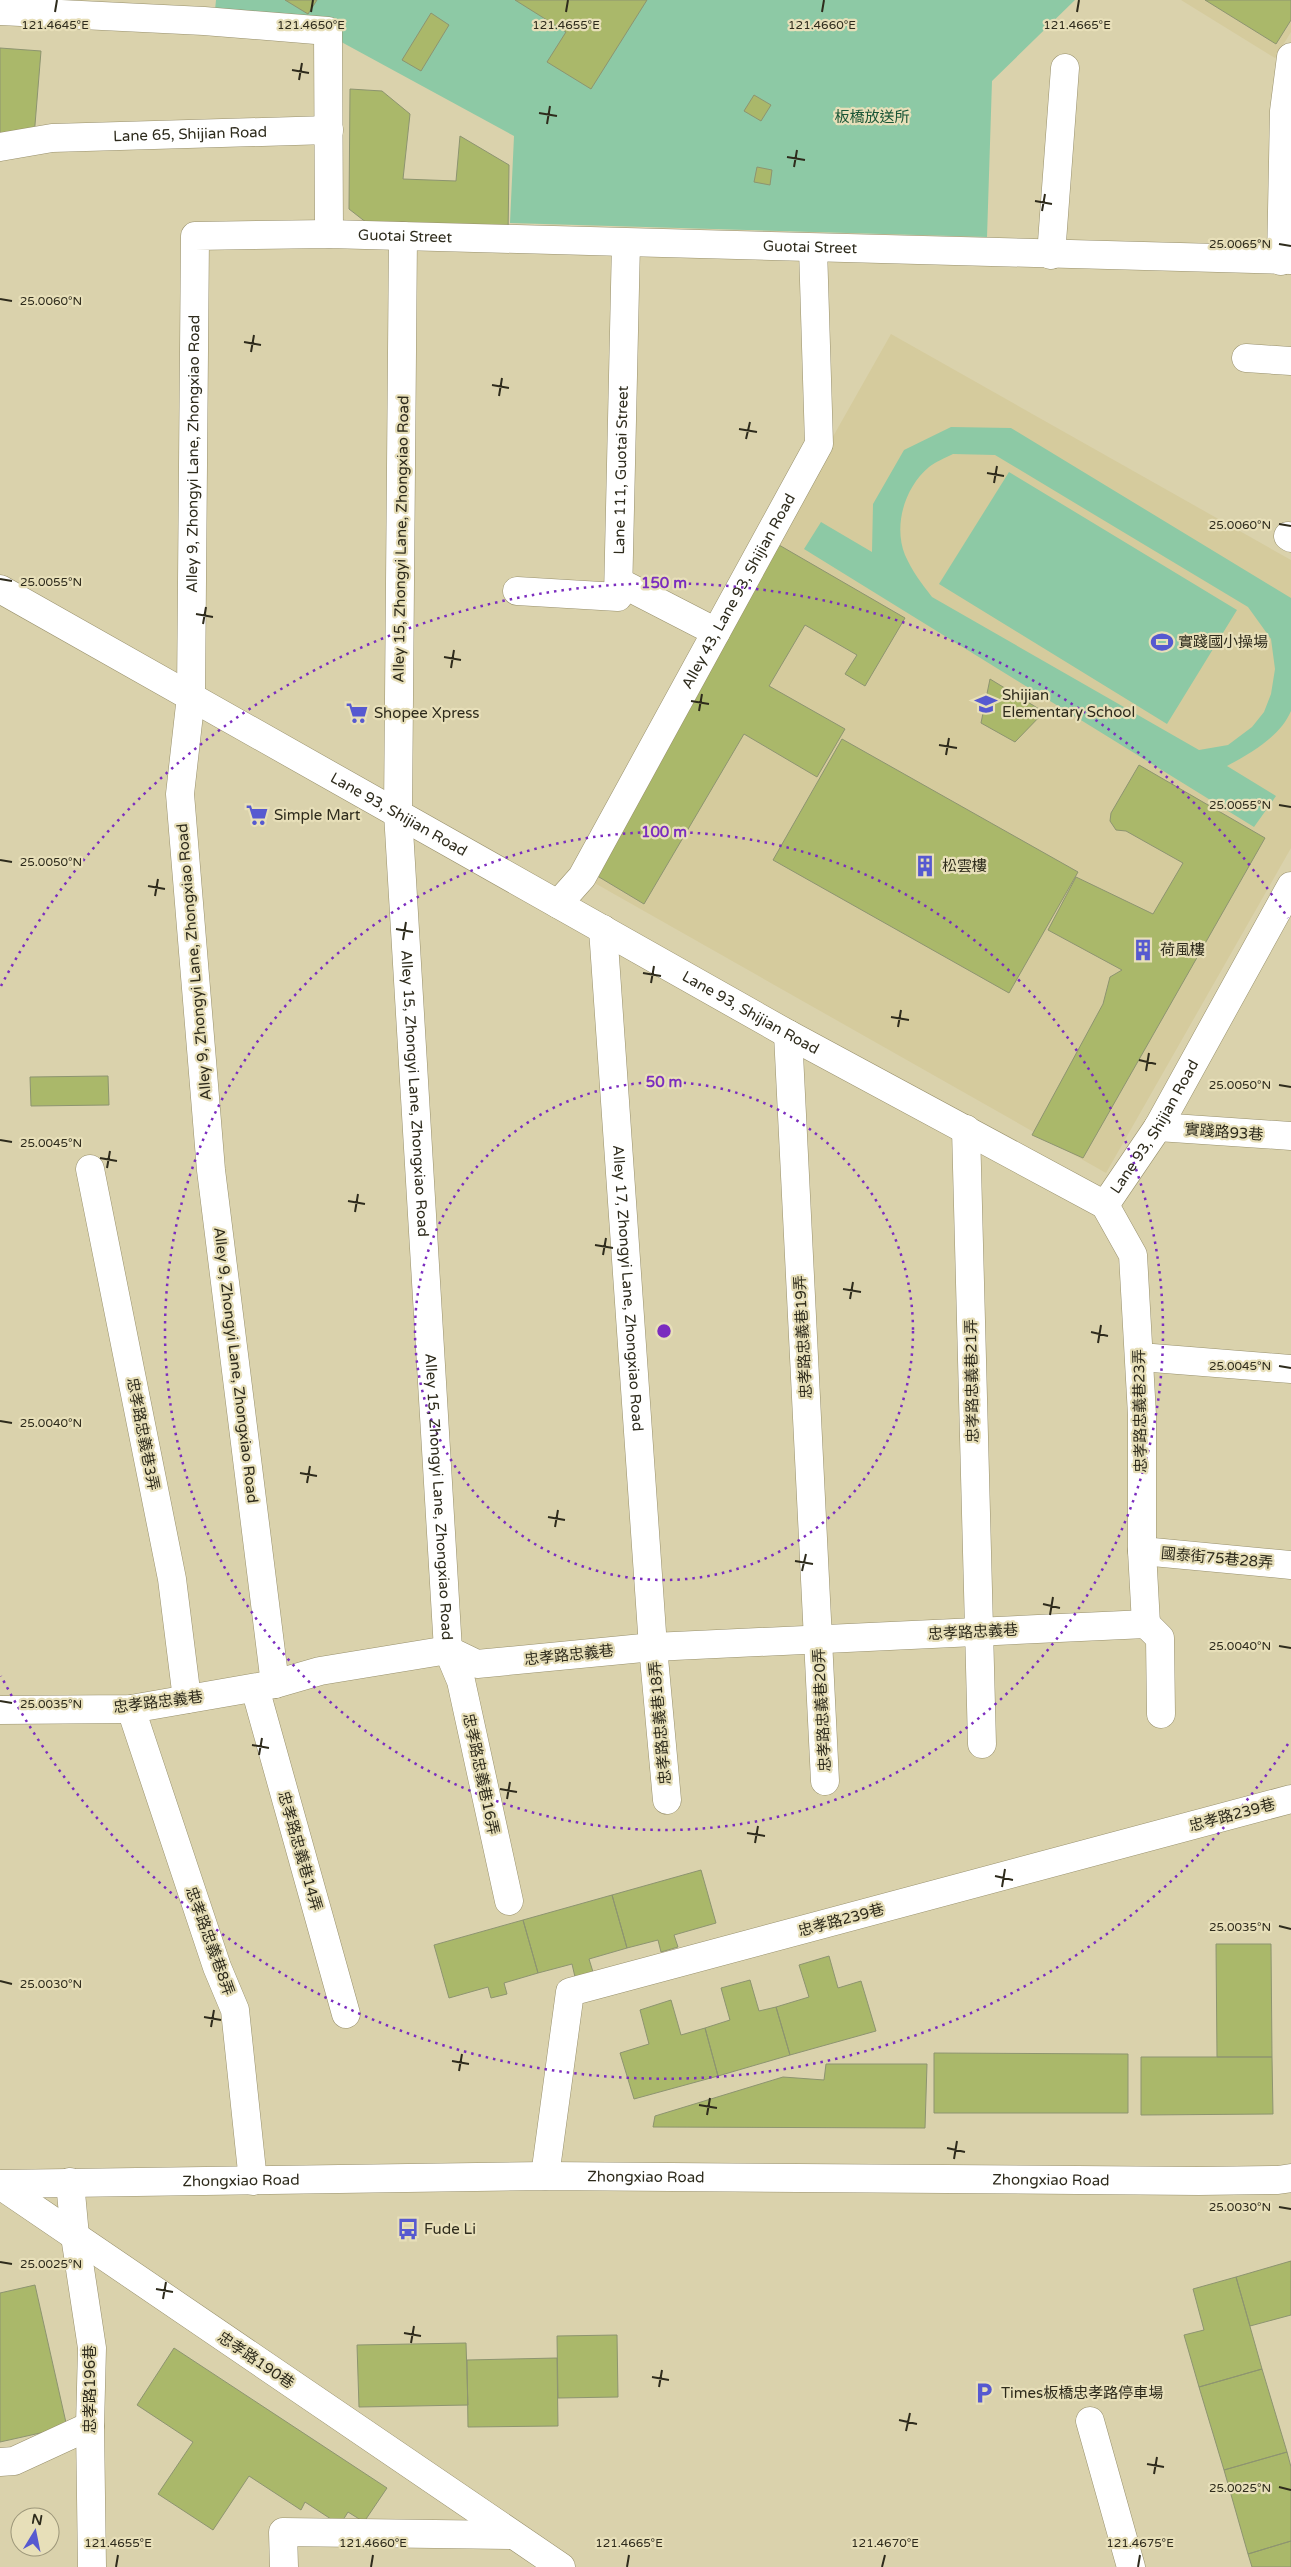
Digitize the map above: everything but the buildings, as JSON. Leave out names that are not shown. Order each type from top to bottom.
[{"type":"street","points":[[0,11],[204,10],[328,31],[329,234]]},
{"type":"street","points":[[1286,260],[1284,111],[1291,57]]},
{"type":"street","points":[[1051,255],[1065,68]]},
{"type":"street","name":"Lane 65, Shijian Road","points":[[0,147],[52,138],[329,130]]},
{"type":"street","name":"Guotai Street","points":[[196,236],[329,234],[1286,260]]},
{"type":"street","name":"Alley 9, Zhongyi Lane, Zhongxiao Road","points":[[196,236],[190,696],[180,794],[210,1160],[265,1686]]},
{"type":"street","name":"Alley 15, Zhongyi Lane, Zhongxiao Road","points":[[404,236],[398,813],[448,1650]]},
{"type":"street","name":"Lane 111, Guotai Street","points":[[619,582],[626,243]]},
{"type":"street","name":"Alley 43, Lane 93, Shijian Road","points":[[558,904],[582,877],[819,444],[813,248]]},
{"type":"street","points":[[1246,358],[1291,361]]},
{"type":"street","points":[[517,591],[618,597],[619,582],[716,632]]},
{"type":"street","name":"Lane 93, Shijian Road","points":[[0,589],[788,1034],[1105,1205],[1158,1127],[1291,886]]},
{"type":"street","name":"Alley 17, Zhongyi Lane, Zhongxiao Road","points":[[603,929],[653,1647]]},
{"type":"street","name":"忠孝路忠義巷19弄","points":[[788,1034],[818,1640]]},
{"type":"street","name":"實踐路93巷","points":[[1158,1127],[1291,1136]]},
{"type":"street","name":"忠孝路忠義巷21弄","points":[[966,1129],[982,1744]]},
{"type":"street","name":"忠孝路忠義巷3弄","points":[[90,1170],[172,1579],[187,1699]]},
{"type":"street","name":"忠孝路忠義巷23弄","points":[[1105,1205],[1133,1255],[1140,1357],[1142,1551],[1146,1624]]},
{"type":"street","points":[[1140,1357],[1291,1369]]},
{"type":"street","name":"國泰街75巷28弄","points":[[1142,1551],[1291,1565]]},
{"type":"street","points":[[1146,1624],[1160,1638],[1161,1714]]},
{"type":"street","name":"忠孝路忠義巷","points":[[0,1710],[130,1709],[265,1686],[320,1670],[448,1650],[477,1664],[653,1647],[1146,1624]]},
{"type":"street","name":"忠孝路忠義巷20弄","points":[[818,1640],[825,1781]]},
{"type":"street","name":"忠孝路忠義巷18弄","points":[[653,1647],[666,1800]]},
{"type":"street","name":"忠孝路忠義巷16弄","points":[[448,1650],[461,1681],[509,1901]]},
{"type":"street","name":"忠孝路忠義巷14弄","points":[[265,1686],[346,2014]]},
{"type":"street","name":"忠孝路忠義巷8弄","points":[[130,1709],[217,1967],[235,2010],[253,2181]]},
{"type":"street","name":"忠孝路239巷","points":[[545,2176],[570,1992],[1291,1799]]},
{"type":"street","name":"Zhongxiao Road","points":[[0,2184],[545,2176],[1200,2181],[1278,2180],[1291,2178]]},
{"type":"street","name":"忠孝路196巷","points":[[70,2182],[75,2236],[92,2348],[90,2426],[92,2567]]},
{"type":"street","name":"忠孝路190巷","points":[[0,2184],[524,2549],[560,2567]]},
{"type":"street","points":[[1090,2421],[1131,2567]]},
{"type":"street","points":[[0,2462],[14,2461],[90,2426]]},
{"type":"street","points":[[284,2567],[284,2532],[524,2549]]},
{"type":"shaded area","points":[[1181,0],[1291,0],[1291,32],[1275,58]]},
{"type":"shaded area","name":"Shijian Elementary School","points":[[891,334],[1291,560],[1291,848],[1106,1173],[584,877]]},
{"type":"green space","name":"板橋放送所","points":[[216,0],[1075,0],[992,81],[987,237],[510,223],[514,136],[334,38],[215,10]]},
{"type":"green space","points":[[951,427],[1011,428],[1291,598],[1291,711],[1280,729],[1264,743],[1227,766],[1276,796],[1254,827],[804,549],[821,522],[872,552],[873,504],[904,450]],"holes":[[[953,454],[995,455],[1248,607],[1271,639],[1275,669],[1271,694],[1264,712],[1252,727],[1228,745],[1199,750],[932,597],[911,566],[905,555],[902,543],[901,519],[908,496],[913,485],[929,467]]]},
{"type":"green space","points":[[1009,472],[1237,610],[1167,724],[939,584]]},
{"type":"place","name":"實踐國小操場","points":[[1162,642]]},
{"type":"place","name":"Shijian Elementary School","points":[[986,704]]},
{"type":"place","name":"Shopee Xpress","points":[[357,713]]},
{"type":"place","name":"Simple Mart","points":[[257,815]]},
{"type":"place","name":"松雲樓","points":[[925,866]]},
{"type":"place","name":"荷風樓","points":[[1143,950]]},
{"type":"place","name":"Fude Li","points":[[408,2229]]},
{"type":"place","name":"Times板橋忠孝路停車場","points":[[984,2393]]}]
